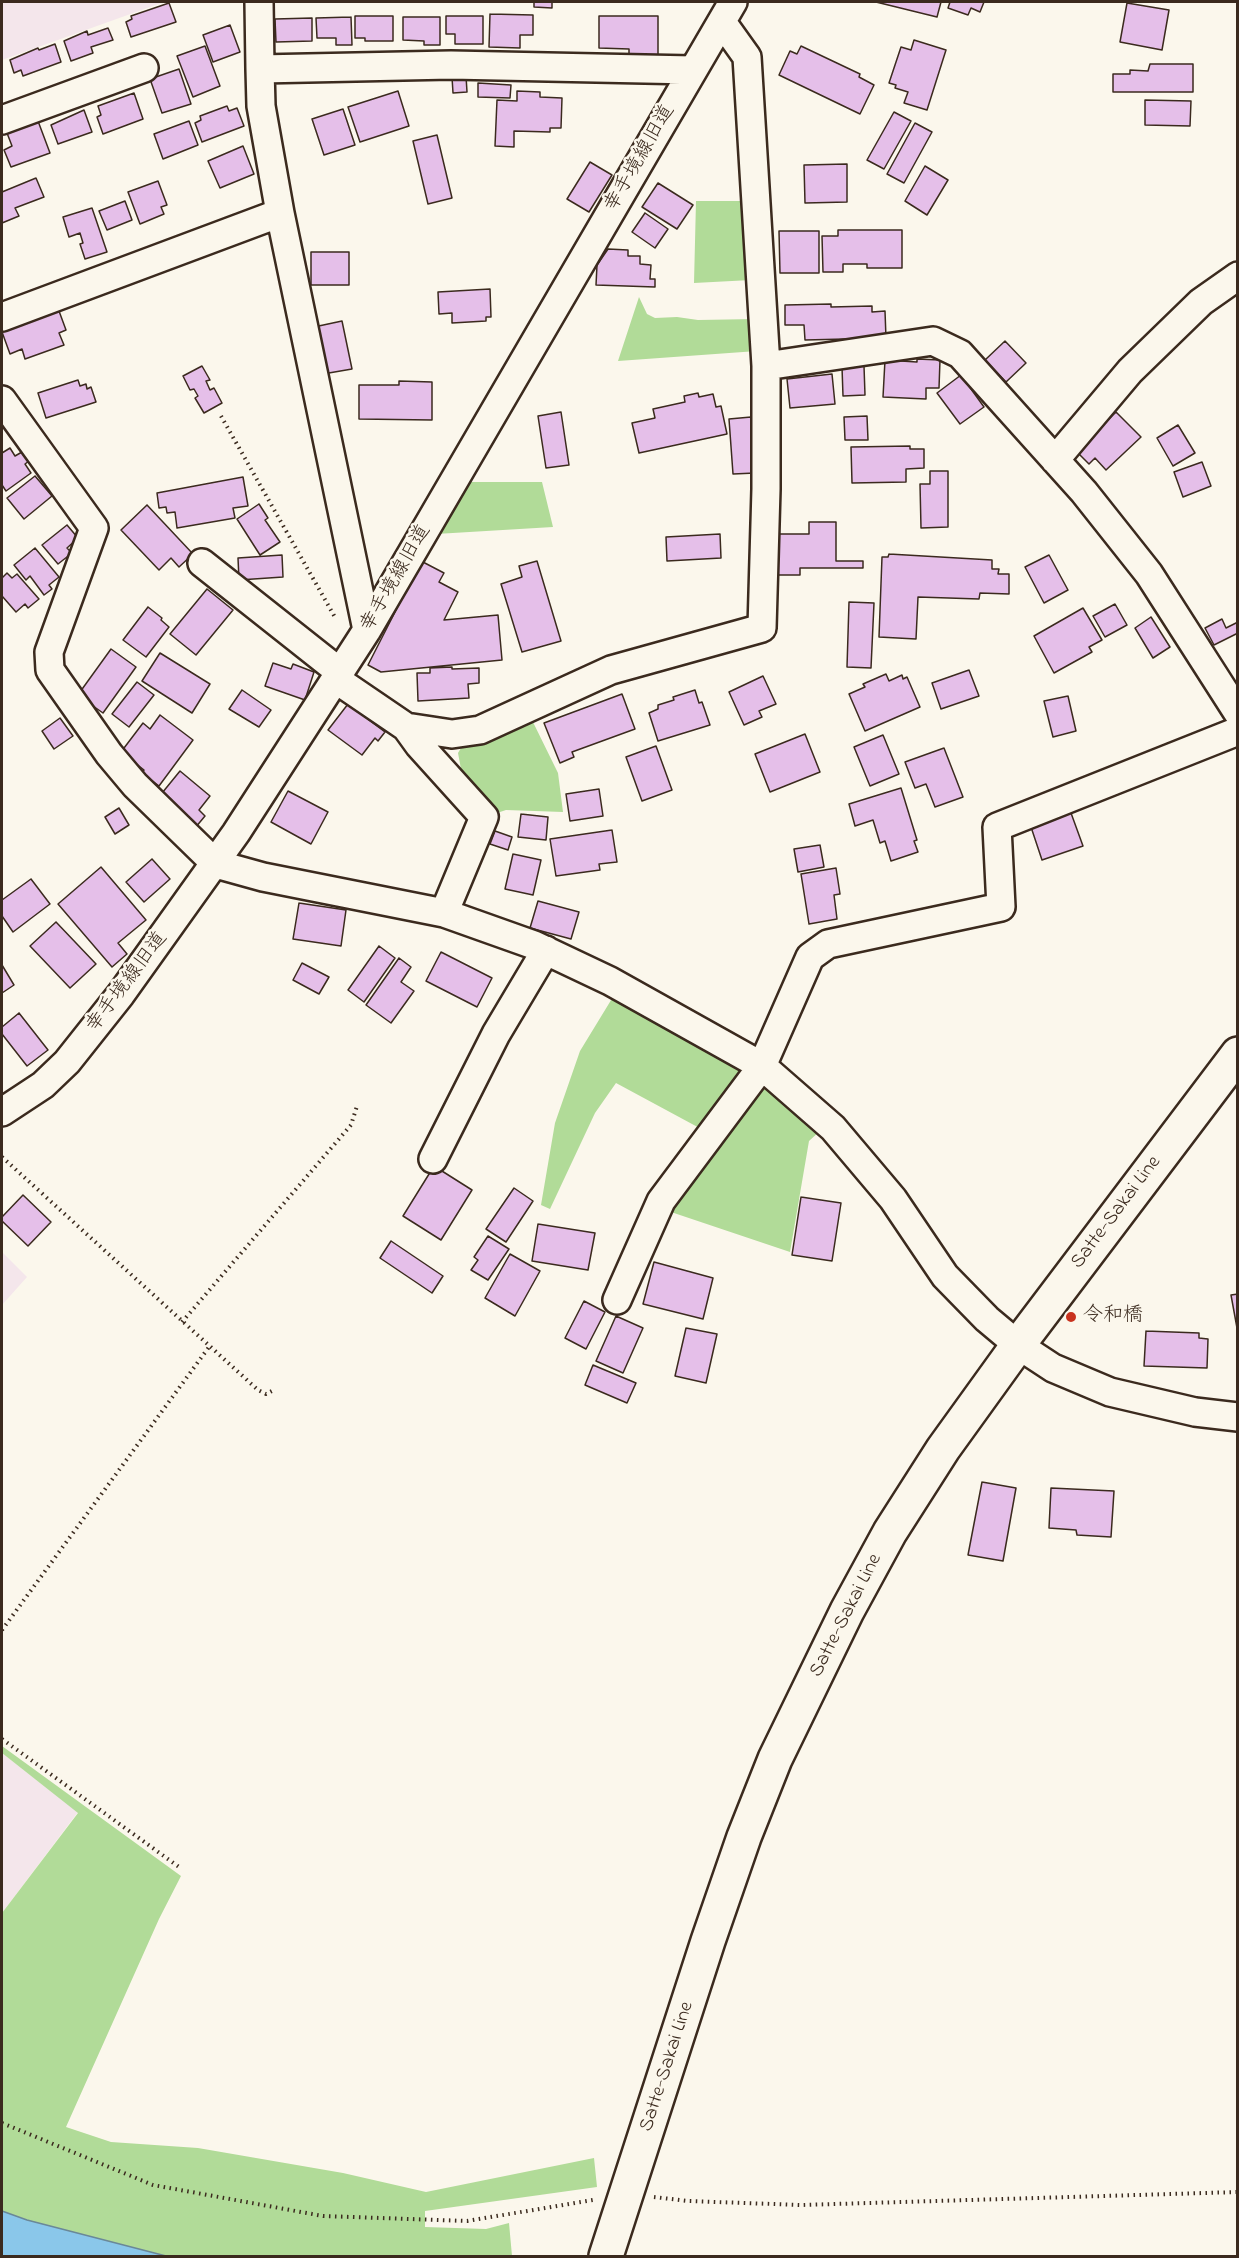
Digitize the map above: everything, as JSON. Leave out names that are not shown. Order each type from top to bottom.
[{"type":"main road","name":"Satte-Sakai Line","points":[[606,2256],[744,1837],[776,1759],[847,1611],[890,1532],[943,1449],[1018,1345],[1238,1054]]},
{"type":"street","points":[[259,2],[261,106],[350,658]]},
{"type":"street","points":[[406,727],[452,734],[480,730],[611,670],[762,628],[766,489],[766,366],[747,57],[728,12]]},
{"type":"street","name":"幸手境線旧道","points":[[6,1110],[43,1085],[67,1062],[121,994],[216,864],[350,658],[728,12]]},
{"type":"street","points":[[260,69],[451,65],[693,70]]},
{"type":"street","points":[[2,120],[144,68]]},
{"type":"street","points":[[2,317],[280,213]]},
{"type":"street","points":[[1055,460],[1130,371],[1202,302],[1238,276]]},
{"type":"street","points":[[766,366],[933,341],[960,354],[1084,492],[1149,574],[1238,713]]},
{"type":"street","points":[[2,400],[11,434],[94,528],[49,652],[50,670],[109,754],[135,785],[216,864],[263,877],[444,913],[546,950],[610,981],[762,1066],[833,1128],[893,1199],[945,1276],[987,1319],[1018,1345],[1053,1368],[1110,1392],[1195,1413],[1238,1417]]},
{"type":"street","points":[[202,563],[350,658],[419,745],[484,817],[444,913]]},
{"type":"street","points":[[617,1300],[661,1201],[762,1066],[810,957],[828,944],[1001,907],[997,827],[1238,731]]},
{"type":"street","points":[[433,1159],[496,1034],[546,950]]},
{"type":"street","points":[[2,1136],[6,1128],[6,1110]]},
{"type":"path","points":[[221,416],[350,658]]},
{"type":"path","points":[[182,1322],[351,1125],[357,1106]]},
{"type":"path","points":[[2,1157],[258,1390],[266,1394],[274,1390]]},
{"type":"path","points":[[2,1630],[209,1347]]},
{"type":"path","points":[[2,1739],[180,1867]]},
{"type":"shaded area","points":[[2,2],[164,2],[2,60]]},
{"type":"shaded area","points":[[2,1252],[27,1277],[2,1305]]},
{"type":"shaded area","points":[[2,1753],[78,1812],[2,1913]]},
{"type":"green space","points":[[696,201],[748,201],[751,280],[694,283]]},
{"type":"green space","points":[[639,297],[647,314],[655,318],[756,319],[757,351],[618,361]]},
{"type":"green space","points":[[468,482],[542,482],[553,527],[436,534]]},
{"type":"green space","points":[[530,716],[558,773],[563,812],[506,810],[494,814],[464,785],[458,753],[464,743]]},
{"type":"green space","points":[[616,992],[737,1061],[739,1076],[705,1131],[616,1083],[595,1113],[550,1209],[541,1205],[555,1123],[580,1051]]},
{"type":"green space","points":[[765,1083],[820,1131],[809,1141],[790,1252],[668,1211]]},
{"type":"green space","points":[[2,1746],[181,1876],[159,1919],[66,2127],[111,2142],[198,2148],[343,2173],[426,2192],[594,2158],[597,2187],[425,2211],[425,2227],[486,2229],[509,2223],[512,2256],[166,2256],[32,2222],[2,2211],[2,1913],[78,1813],[2,1753]]},
{"type":"water","points":[[2,2211],[27,2220],[166,2256],[2,2256]]},
{"type":"building","points":[[534,2],[552,2],[552,8],[534,7]]},
{"type":"building","points":[[876,2],[941,2],[937,17]]},
{"type":"building","points":[[950,2],[984,2],[980,12],[971,8],[968,15],[948,8]]},
{"type":"building","points":[[169,3],[176,22],[131,37],[126,22],[132,19],[131,16]]},
{"type":"building","points":[[1127,3],[1169,10],[1162,50],[1120,42]]},
{"type":"building","points":[[490,14],[533,15],[533,35],[520,35],[520,48],[489,47]]},
{"type":"building","points":[[355,16],[393,16],[393,41],[365,41],[365,38],[355,38]]},
{"type":"building","points":[[446,16],[483,16],[483,44],[455,44],[455,34],[446,34]]},
{"type":"building","points":[[599,16],[658,16],[658,56],[629,56],[629,49],[599,48]]},
{"type":"building","points":[[351,17],[352,45],[336,45],[336,38],[317,38],[316,18]]},
{"type":"building","points":[[403,17],[440,17],[440,45],[424,45],[424,41],[403,40]]},
{"type":"building","points":[[312,18],[312,41],[276,42],[275,19]]},
{"type":"building","points":[[230,25],[240,52],[213,62],[203,35]]},
{"type":"building","points":[[108,28],[113,40],[91,47],[93,53],[71,61],[64,41],[87,31],[88,35]]},
{"type":"building","points":[[914,40],[946,50],[927,110],[904,103],[908,92],[895,88],[896,85],[889,83],[901,47],[911,50]]},
{"type":"building","points":[[55,44],[61,62],[23,76],[21,70],[14,73],[10,60],[38,48],[39,50]]},
{"type":"building","points":[[205,46],[220,86],[193,97],[177,56]]},
{"type":"building","points":[[801,46],[860,74],[859,77],[874,85],[860,114],[779,75],[790,51],[797,54]]},
{"type":"building","points":[[1150,64],[1193,64],[1193,92],[1113,92],[1113,74],[1130,74],[1130,70],[1148,71]]},
{"type":"building","points":[[179,69],[191,104],[162,113],[150,79]]},
{"type":"building","points":[[466,76],[467,92],[453,93],[452,77]]},
{"type":"building","points":[[478,83],[511,85],[510,98],[478,97]]},
{"type":"building","points":[[398,91],[409,126],[360,142],[348,107]]},
{"type":"building","points":[[517,91],[540,92],[540,97],[562,98],[561,128],[550,128],[550,132],[514,131],[514,147],[495,146],[497,100],[517,101]]},
{"type":"building","points":[[134,93],[143,119],[103,134],[97,117],[101,115],[98,106]]},
{"type":"building","points":[[1145,100],[1191,101],[1190,126],[1145,125]]},
{"type":"building","points":[[227,106],[229,111],[237,108],[244,126],[202,142],[195,123],[201,120],[200,116]]},
{"type":"building","points":[[343,109],[355,145],[324,155],[312,119]]},
{"type":"building","points":[[84,110],[92,132],[58,144],[51,125]]},
{"type":"building","points":[[894,112],[911,121],[884,169],[867,160]]},
{"type":"building","points":[[38,121],[50,153],[11,167],[4,150],[12,146],[7,133]]},
{"type":"building","points":[[189,121],[198,145],[163,159],[154,134]]},
{"type":"building","points":[[915,123],[932,132],[904,183],[887,174]]},
{"type":"building","points":[[437,135],[452,198],[428,204],[413,141]]},
{"type":"building","points":[[243,146],[254,174],[220,188],[208,161]]},
{"type":"building","points":[[590,162],[612,175],[589,212],[567,199]]},
{"type":"building","points":[[847,164],[847,202],[805,203],[804,165]]},
{"type":"building","points":[[925,166],[948,180],[927,215],[905,201]]},
{"type":"building","points":[[36,178],[44,197],[15,208],[19,216],[2,223],[2,192]]},
{"type":"building","points":[[158,181],[167,205],[161,207],[164,214],[140,224],[128,192]]},
{"type":"building","points":[[658,183],[693,205],[677,229],[642,207]]},
{"type":"building","points":[[125,201],[132,220],[107,230],[99,211]]},
{"type":"building","points":[[92,208],[107,252],[85,259],[80,244],[83,243],[80,233],[69,237],[63,217]]},
{"type":"building","points":[[645,213],[668,229],[655,248],[632,232]]},
{"type":"building","points":[[838,230],[902,230],[902,268],[867,268],[867,264],[843,264],[843,272],[823,272],[822,236],[838,236]]},
{"type":"building","points":[[779,231],[819,231],[819,273],[780,273]]},
{"type":"building","points":[[608,249],[628,250],[628,256],[640,256],[640,264],[651,265],[650,279],[655,279],[655,287],[596,285],[597,265]]},
{"type":"building","points":[[311,252],[349,252],[349,285],[311,285]]},
{"type":"building","points":[[490,289],[491,317],[486,317],[486,321],[452,323],[452,313],[439,314],[438,292]]},
{"type":"building","points":[[831,304],[831,307],[872,306],[872,312],[885,311],[886,338],[805,340],[804,325],[785,325],[785,305]]},
{"type":"building","points":[[59,311],[66,330],[59,333],[64,345],[25,359],[22,349],[10,354],[2,332]]},
{"type":"building","points":[[342,321],[352,369],[323,374],[314,327]]},
{"type":"building","points":[[1005,341],[1026,363],[1006,382],[985,360]]},
{"type":"building","points":[[917,359],[940,360],[939,388],[926,388],[926,399],[883,397],[885,360],[917,362]]},
{"type":"building","points":[[202,366],[210,380],[206,381],[210,390],[214,388],[222,403],[204,413],[195,398],[198,396],[194,389],[190,390],[183,376]]},
{"type":"building","points":[[864,366],[865,395],[843,396],[842,367]]},
{"type":"building","points":[[832,374],[835,404],[790,408],[787,379]]},
{"type":"building","points":[[961,375],[984,407],[960,424],[937,393]]},
{"type":"building","points":[[78,380],[80,386],[86,384],[87,389],[91,387],[96,402],[46,418],[38,393]]},
{"type":"building","points":[[399,381],[432,382],[432,420],[359,419],[359,385],[399,385]]},
{"type":"building","points":[[698,393],[699,397],[713,394],[716,407],[721,406],[727,434],[639,453],[632,423],[655,418],[653,409],[685,402],[684,396]]},
{"type":"building","points":[[561,412],[569,465],[546,468],[538,416]]},
{"type":"building","points":[[1116,412],[1141,437],[1106,470],[1095,458],[1089,464],[1076,451]]},
{"type":"building","points":[[867,416],[868,440],[845,440],[844,417]]},
{"type":"building","points":[[751,417],[755,473],[733,474],[729,419]]},
{"type":"building","points":[[1178,425],[1195,453],[1173,466],[1157,438]]},
{"type":"building","points":[[910,446],[910,449],[924,449],[924,468],[906,469],[906,482],[852,483],[851,447]]},
{"type":"building","points":[[10,448],[15,456],[22,452],[29,461],[25,464],[31,473],[6,491],[2,485],[2,453]]},
{"type":"building","points":[[1202,462],[1211,486],[1183,497],[1174,472]]},
{"type":"building","points":[[930,471],[948,471],[948,527],[921,528],[920,484],[930,484]]},
{"type":"building","points":[[35,476],[52,496],[24,519],[7,498]]},
{"type":"building","points":[[243,477],[248,506],[233,508],[235,518],[177,528],[175,512],[167,513],[166,507],[159,508],[157,493]]},
{"type":"building","points":[[259,504],[268,518],[265,520],[280,542],[260,555],[237,519]]},
{"type":"building","points":[[147,505],[193,554],[179,567],[171,558],[159,570],[121,530]]},
{"type":"building","points":[[809,522],[836,522],[836,561],[863,561],[863,568],[800,568],[800,575],[775,575],[775,534],[809,534]]},
{"type":"building","points":[[67,525],[78,538],[67,548],[72,553],[58,564],[42,545]]},
{"type":"building","points":[[720,534],[721,558],[667,561],[666,537]]},
{"type":"building","points":[[35,548],[59,577],[49,585],[52,589],[44,595],[30,576],[26,580],[14,565]]},
{"type":"building","points":[[889,554],[992,560],[992,569],[999,569],[998,574],[1009,574],[1009,594],[980,593],[979,599],[918,597],[916,639],[879,637],[882,557],[888,557]]},
{"type":"building","points":[[282,555],[283,577],[239,580],[238,558]]},
{"type":"building","points":[[1049,555],[1068,590],[1044,603],[1025,567]]},
{"type":"building","points":[[421,561],[444,573],[439,582],[458,592],[444,620],[498,615],[502,660],[381,672],[368,665]]},
{"type":"building","points":[[537,561],[561,641],[522,652],[501,584],[522,577],[519,566]]},
{"type":"building","points":[[7,573],[12,578],[17,574],[39,599],[28,608],[25,604],[16,612],[2,596],[2,578]]},
{"type":"building","points":[[207,589],[233,610],[196,655],[170,634]]},
{"type":"building","points":[[849,602],[874,603],[871,668],[847,667]]},
{"type":"building","points":[[1115,604],[1127,625],[1105,637],[1093,616]]},
{"type":"building","points":[[148,607],[169,627],[146,657],[123,640]]},
{"type":"building","points":[[1083,608],[1102,640],[1089,647],[1092,652],[1054,673],[1034,636]]},
{"type":"building","points":[[1151,617],[1170,647],[1153,658],[1135,628]]},
{"type":"building","points":[[1222,619],[1226,628],[1238,622],[1238,633],[1214,645],[1205,628]]},
{"type":"building","points":[[111,649],[136,667],[103,713],[83,699],[85,696],[80,692]]},
{"type":"building","points":[[160,653],[210,684],[192,713],[142,681]]},
{"type":"building","points":[[273,663],[291,669],[293,664],[314,672],[305,700],[265,686]]},
{"type":"building","points":[[452,667],[452,669],[479,668],[479,683],[468,684],[469,698],[418,701],[417,673],[430,673],[430,668]]},
{"type":"building","points":[[969,670],[979,696],[941,709],[932,683]]},
{"type":"building","points":[[886,674],[889,681],[902,675],[903,679],[907,677],[920,707],[865,731],[849,694],[865,687],[863,684]]},
{"type":"building","points":[[763,676],[776,704],[759,711],[762,717],[744,725],[729,692]]},
{"type":"building","points":[[137,682],[154,695],[129,727],[112,714]]},
{"type":"building","points":[[242,690],[271,710],[259,727],[229,709]]},
{"type":"building","points":[[695,690],[710,725],[658,741],[649,713],[658,709],[658,705],[674,700],[673,697]]},
{"type":"building","points":[[622,694],[635,729],[572,752],[574,757],[560,763],[544,723]]},
{"type":"building","points":[[1068,696],[1076,731],[1053,737],[1044,701]]},
{"type":"building","points":[[348,704],[385,732],[378,741],[375,738],[362,755],[328,730]]},
{"type":"building","points":[[160,715],[193,740],[159,786],[142,773],[144,770],[121,752],[143,723],[150,729]]},
{"type":"building","points":[[60,718],[73,736],[54,749],[42,731]]},
{"type":"building","points":[[805,734],[820,772],[770,792],[755,754]]},
{"type":"building","points":[[883,735],[899,774],[870,786],[854,747]]},
{"type":"building","points":[[656,746],[672,790],[642,801],[626,757]]},
{"type":"building","points":[[944,748],[963,797],[935,807],[926,784],[915,788],[905,762]]},
{"type":"building","points":[[180,771],[210,796],[199,810],[205,816],[195,828],[158,798]]},
{"type":"building","points":[[901,788],[917,840],[914,841],[918,852],[891,861],[885,841],[880,843],[873,820],[855,826],[849,804]]},
{"type":"building","points":[[599,789],[603,816],[570,821],[566,794]]},
{"type":"building","points":[[288,791],[328,812],[311,844],[271,822]]},
{"type":"building","points":[[119,808],[129,825],[115,834],[105,817]]},
{"type":"building","points":[[1071,813],[1083,846],[1042,860],[1031,827]]},
{"type":"building","points":[[521,814],[548,817],[546,840],[518,837]]},
{"type":"building","points":[[612,830],[617,862],[599,864],[600,870],[556,876],[550,839]]},
{"type":"building","points":[[495,831],[512,837],[508,850],[490,844]]},
{"type":"building","points":[[820,845],[824,867],[798,872],[794,849]]},
{"type":"building","points":[[513,854],[541,860],[533,895],[505,889]]},
{"type":"building","points":[[152,859],[170,879],[144,902],[126,882]]},
{"type":"building","points":[[101,867],[146,920],[118,943],[127,954],[112,967],[58,904]]},
{"type":"building","points":[[836,868],[840,894],[834,895],[837,919],[809,924],[801,874]]},
{"type":"building","points":[[31,879],[50,904],[13,932],[2,916],[2,900]]},
{"type":"building","points":[[538,901],[579,912],[571,939],[530,928]]},
{"type":"building","points":[[299,903],[346,910],[341,946],[293,939]]},
{"type":"building","points":[[56,922],[96,964],[70,988],[30,946]]},
{"type":"building","points":[[379,946],[395,958],[364,1002],[348,990]]},
{"type":"building","points":[[441,952],[492,978],[477,1007],[426,981]]},
{"type":"building","points":[[399,958],[411,967],[401,982],[414,991],[391,1023],[366,1005]]},
{"type":"building","points":[[302,963],[329,977],[319,994],[293,980]]},
{"type":"building","points":[[2,965],[14,985],[2,993]]},
{"type":"building","points":[[19,1013],[48,1050],[27,1066],[2,1034],[2,1027]]},
{"type":"building","points":[[434,1166],[472,1190],[441,1240],[403,1216]]},
{"type":"building","points":[[514,1188],[533,1201],[506,1242],[486,1229]]},
{"type":"building","points":[[23,1195],[51,1222],[28,1246],[2,1221],[2,1217]]},
{"type":"building","points":[[801,1197],[841,1203],[832,1261],[792,1255]]},
{"type":"building","points":[[538,1224],[595,1233],[588,1270],[532,1261]]},
{"type":"building","points":[[488,1236],[509,1249],[488,1280],[471,1270],[478,1260],[474,1257]]},
{"type":"building","points":[[391,1241],[443,1276],[432,1293],[380,1258]]},
{"type":"building","points":[[510,1254],[540,1271],[515,1316],[485,1298]]},
{"type":"building","points":[[654,1262],[713,1278],[703,1319],[643,1304]]},
{"type":"building","points":[[1238,1294],[1238,1327],[1237,1328],[1231,1295]]},
{"type":"building","points":[[584,1301],[605,1312],[586,1349],[565,1338]]},
{"type":"building","points":[[616,1316],[643,1328],[623,1373],[596,1361]]},
{"type":"building","points":[[686,1328],[717,1334],[706,1383],[675,1376]]},
{"type":"building","points":[[1146,1331],[1199,1333],[1199,1338],[1208,1339],[1207,1368],[1144,1366]]},
{"type":"building","points":[[593,1365],[636,1383],[627,1403],[585,1385]]},
{"type":"building","points":[[982,1482],[1016,1488],[1003,1561],[968,1555]]},
{"type":"building","points":[[1051,1488],[1114,1491],[1111,1537],[1077,1535],[1076,1530],[1049,1528]]},
{"type":"place","name":"令和橋","points":[[1071,1317]]}]
